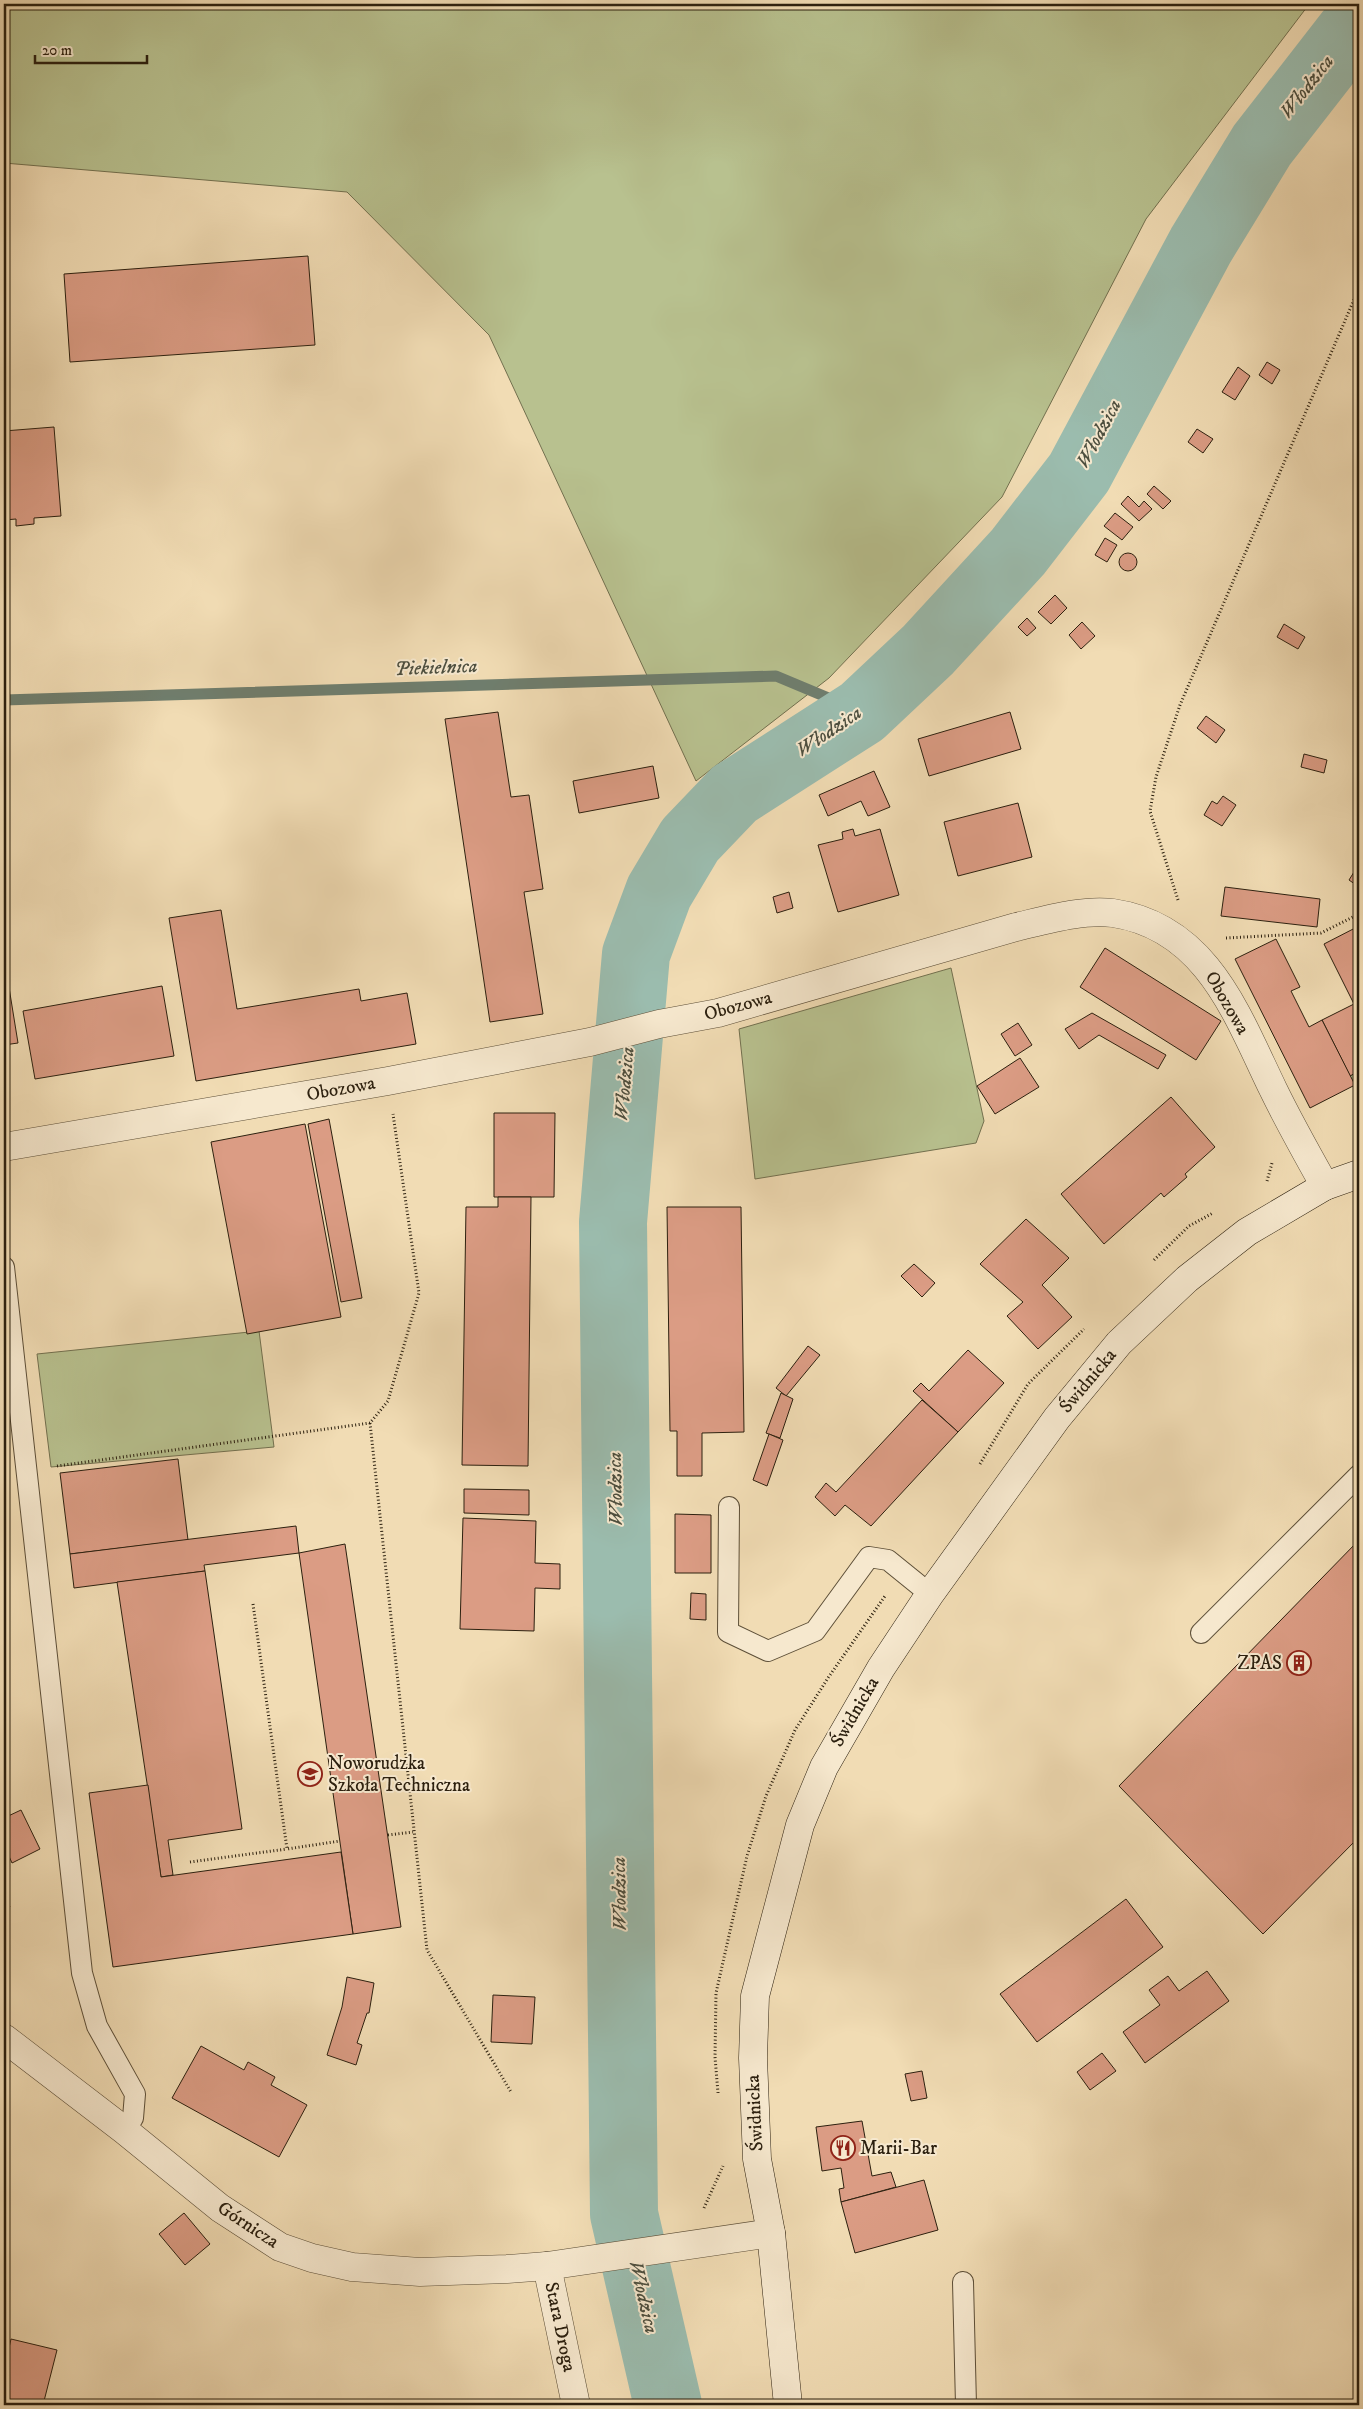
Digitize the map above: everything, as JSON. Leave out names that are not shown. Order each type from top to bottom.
[{"type":"street","name":"Obozowa","points":[[4,1147],[388,1081],[590,1042],[659,1024],[718,1012],[1016,927],[1065,915],[1112,913],[1151,923],[1184,945],[1211,970],[1230,1000],[1292,1128],[1325,1186]]},
{"type":"street","name":"Świdnicka","points":[[788,2405],[771,2233],[757,2159],[753,2058],[754,2023],[756,1996],[785,1875],[800,1825],[824,1767],[881,1668],[930,1594],[1057,1418],[1119,1343],[1216,1254],[1247,1232],[1325,1186],[1359,1174]]},
{"type":"street","name":"Górnicza","points":[[4,2038],[124,2130],[220,2208],[280,2246],[312,2258],[352,2267],[420,2272],[547,2266]]},
{"type":"street","name":"Stara Droga","points":[[576,2405],[547,2266],[771,2233]]},
{"type":"lane","points":[[4,1267],[82,1973],[97,2026],[135,2094],[133,2118],[124,2130]]},
{"type":"lane","points":[[1201,1633],[1359,1475]]},
{"type":"lane","points":[[729,1507],[728,1632],[768,1651],[815,1631],[869,1557],[888,1560],[930,1594]]},
{"type":"lane","points":[[963,2282],[966,2405]]},
{"type":"path","points":[[1184,945],[1190,938],[1150,811],[1156,777],[1180,705],[1359,288]]},
{"type":"path","points":[[1184,945],[1237,936],[1321,933],[1359,914]]},
{"type":"path","points":[[51,1467],[370,1423],[388,1401],[419,1293],[388,1081]]},
{"type":"path","points":[[370,1423],[427,1950],[511,2092]]},
{"type":"path","points":[[253,1604],[287,1849]]},
{"type":"path","points":[[388,1835],[413,1832]]},
{"type":"path","points":[[190,1862],[340,1842]]},
{"type":"path","points":[[1356,2405],[1359,2400]]},
{"type":"green space","points":[[4,4],[1313,4],[1307,7],[1146,219],[1002,497],[829,678],[696,781],[489,335],[347,192],[4,163]]},
{"type":"green space","points":[[951,968],[984,1121],[976,1143],[755,1179],[739,1029]]},
{"type":"green space","points":[[1359,1071],[1359,1101],[1350,1076]]},
{"type":"green space","points":[[259,1331],[274,1447],[51,1467],[37,1354]]},
{"type":"building","points":[[308,256],[315,345],[70,362],[64,274]]},
{"type":"building","points":[[1267,362],[1280,370],[1272,384],[1259,375]]},
{"type":"building","points":[[1238,367],[1250,376],[1235,400],[1222,392]]},
{"type":"building","points":[[54,427],[61,516],[34,518],[34,524],[16,526],[16,519],[4,520],[4,431]]},
{"type":"building","points":[[1197,429],[1213,439],[1203,453],[1188,442]]},
{"type":"building","points":[[1154,486],[1171,501],[1163,509],[1147,494]]},
{"type":"building","points":[[1128,496],[1139,507],[1144,501],[1152,509],[1139,521],[1121,504]]},
{"type":"building","points":[[1115,513],[1133,527],[1122,540],[1104,526]]},
{"type":"building","points":[[1105,538],[1117,545],[1107,562],[1095,555]]},
{"type":"building","points":[[1124,553],[1132,553],[1137,558],[1135,569],[1124,571],[1119,566],[1119,558]]},
{"type":"building","points":[[1055,595],[1067,608],[1051,624],[1038,612]]},
{"type":"building","points":[[1027,618],[1036,628],[1027,636],[1018,627]]},
{"type":"building","points":[[1082,622],[1095,636],[1081,649],[1069,635]]},
{"type":"building","points":[[1284,624],[1305,637],[1298,649],[1277,637]]},
{"type":"building","points":[[498,712],[511,797],[529,795],[543,889],[524,892],[543,1014],[490,1022],[445,719]]},
{"type":"building","points":[[1010,712],[1021,749],[929,776],[918,739]]},
{"type":"building","points":[[1206,716],[1225,730],[1216,743],[1197,728]]},
{"type":"building","points":[[1304,754],[1327,760],[1324,773],[1301,767]]},
{"type":"building","points":[[653,766],[659,798],[579,813],[573,781]]},
{"type":"building","points":[[874,771],[890,807],[868,816],[861,801],[828,816],[819,795]]},
{"type":"building","points":[[1223,796],[1236,805],[1222,826],[1204,815],[1212,801],[1217,804]]},
{"type":"building","points":[[1018,803],[1032,857],[958,876],[944,822]]},
{"type":"building","points":[[853,829],[855,836],[880,829],[899,895],[838,912],[818,845],[843,839],[842,832]]},
{"type":"building","points":[[1359,864],[1359,887],[1349,880]]},
{"type":"building","points":[[1225,887],[1320,899],[1317,927],[1221,916]]},
{"type":"building","points":[[789,892],[793,908],[777,913],[773,897]]},
{"type":"building","points":[[221,910],[237,1009],[359,989],[361,1001],[407,993],[416,1044],[196,1081],[169,918]]},
{"type":"building","points":[[1359,926],[1359,1071],[1350,1076],[1322,1020],[1354,1004],[1324,944]]},
{"type":"building","points":[[1276,939],[1300,987],[1291,991],[1309,1027],[1322,1020],[1355,1085],[1310,1108],[1235,959]]},
{"type":"building","points":[[1105,948],[1221,1021],[1196,1060],[1080,987]]},
{"type":"building","points":[[4,975],[7,975],[18,1043],[4,1045]]},
{"type":"building","points":[[162,986],[174,1056],[35,1079],[23,1011]]},
{"type":"building","points":[[1092,1013],[1166,1055],[1158,1069],[1099,1035],[1079,1049],[1065,1029]]},
{"type":"building","points":[[1018,1023],[1032,1045],[1015,1056],[1001,1034]]},
{"type":"building","points":[[1020,1058],[1039,1087],[995,1114],[977,1086]]},
{"type":"building","points":[[1171,1097],[1215,1147],[1185,1174],[1187,1177],[1164,1197],[1161,1193],[1104,1244],[1061,1194]]},
{"type":"building","points":[[494,1113],[555,1113],[554,1197],[494,1197]]},
{"type":"building","points":[[329,1119],[362,1298],[341,1302],[308,1124]]},
{"type":"building","points":[[305,1124],[341,1317],[247,1334],[211,1142]]},
{"type":"building","points":[[498,1197],[531,1197],[528,1466],[462,1465],[466,1207],[498,1207]]},
{"type":"building","points":[[667,1207],[741,1207],[744,1432],[702,1433],[702,1476],[677,1476],[677,1431],[670,1431]]},
{"type":"building","points":[[1026,1219],[1069,1258],[1042,1285],[1072,1317],[1038,1349],[1007,1316],[1023,1302],[980,1264]]},
{"type":"building","points":[[914,1264],[935,1283],[922,1297],[901,1276]]},
{"type":"building","points":[[808,1346],[820,1355],[786,1396],[776,1388]]},
{"type":"building","points":[[968,1350],[1004,1383],[958,1432],[913,1391],[921,1383],[929,1391]]},
{"type":"building","points":[[781,1393],[793,1399],[780,1438],[766,1433]]},
{"type":"building","points":[[922,1400],[958,1432],[871,1526],[845,1505],[835,1516],[815,1497],[826,1483],[836,1492]]},
{"type":"building","points":[[769,1434],[783,1440],[767,1486],[753,1480]]},
{"type":"building","points":[[178,1459],[188,1540],[70,1554],[60,1473]]},
{"type":"building","points":[[4,1486],[7,1517],[4,1517]]},
{"type":"building","points":[[464,1489],[529,1490],[529,1515],[464,1513]]},
{"type":"building","points":[[675,1514],[711,1515],[711,1573],[675,1573]]},
{"type":"building","points":[[463,1518],[536,1521],[535,1563],[560,1564],[560,1589],[535,1588],[534,1631],[460,1629]]},
{"type":"building","points":[[296,1526],[299,1553],[204,1565],[205,1571],[74,1588],[70,1554]]},
{"type":"building","name":"ZPAS","points":[[1359,1540],[1359,1837],[1263,1934],[1119,1786]]},
{"type":"building","points":[[345,1544],[401,1927],[353,1934],[299,1553]]},
{"type":"building","points":[[205,1571],[242,1829],[168,1840],[173,1875],[161,1877],[117,1582]]},
{"type":"building","points":[[691,1593],[706,1594],[706,1620],[690,1619]]},
{"type":"building","points":[[148,1785],[161,1877],[341,1852],[353,1934],[113,1967],[89,1793]]},
{"type":"building","points":[[21,1810],[40,1849],[12,1863],[4,1845],[4,1818]]},
{"type":"building","points":[[4,1897],[10,1907],[4,1911]]},
{"type":"building","points":[[1126,1899],[1163,1947],[1037,2042],[1000,1994]]},
{"type":"building","points":[[1207,1971],[1229,2001],[1145,2063],[1123,2032],[1160,2005],[1149,1990],[1168,1976],[1179,1991]]},
{"type":"building","points":[[347,1977],[374,1983],[369,2013],[367,2013],[357,2043],[362,2045],[356,2065],[327,2055],[342,2007]]},
{"type":"building","points":[[493,1995],[535,1997],[532,2044],[491,2042]]},
{"type":"building","points":[[201,2046],[244,2070],[248,2062],[275,2077],[271,2085],[307,2105],[279,2157],[172,2098]]},
{"type":"building","points":[[1102,2053],[1116,2071],[1090,2090],[1077,2072]]},
{"type":"building","points":[[922,2071],[927,2098],[911,2101],[905,2074]]},
{"type":"building","name":"Marii-Bar","points":[[862,2121],[872,2176],[891,2172],[896,2187],[841,2202],[839,2189],[844,2188],[841,2168],[822,2171],[816,2127]]},
{"type":"building","points":[[924,2180],[938,2230],[855,2253],[841,2202]]},
{"type":"building","points":[[184,2213],[210,2244],[185,2265],[159,2234]]},
{"type":"building","points":[[11,2339],[57,2350],[43,2405],[4,2405],[4,2370]]},
{"type":"waterway","name":"Włodzica","points":[[668,2405],[624,2214],[613,1222],[636,954],[659,892],[690,840],[734,794],[862,712],[928,650],[1018,552],[1079,473],[1201,245],[1262,145],[1350,32],[1359,25]]},
{"type":"waterway","name":"Piekielnica","points":[[4,700],[776,676],[862,712]]},
{"type":"place","name":"ZPAS","points":[[1299,1663]]},
{"type":"place","name":"Noworudzka Szkoła Techniczna","points":[[310,1774]]},
{"type":"place","name":"Marii-Bar","points":[[843,2148]]}]
